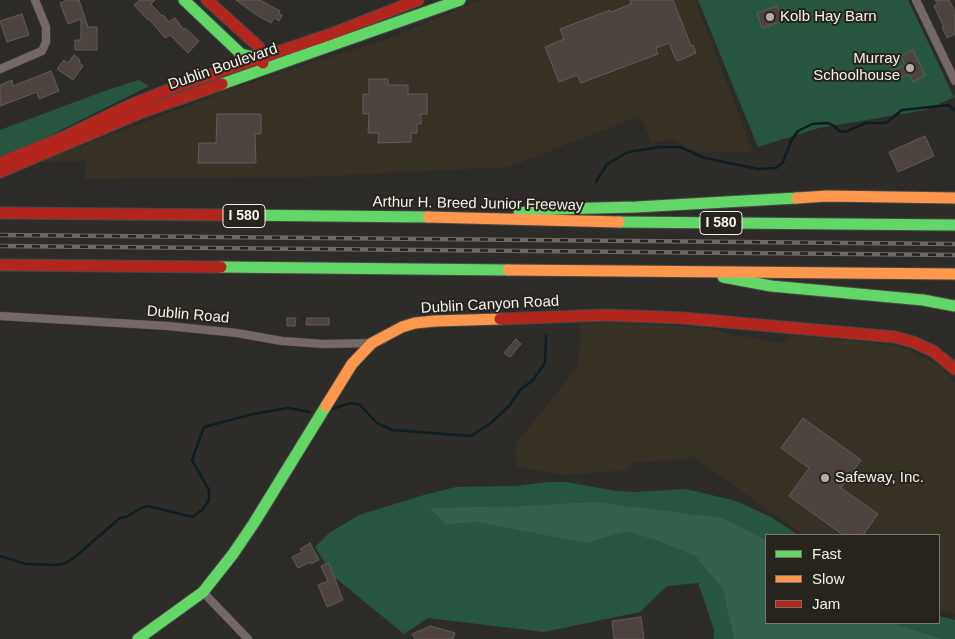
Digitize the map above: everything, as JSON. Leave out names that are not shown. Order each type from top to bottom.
[{"type":"main road","points":[[184,0],[241,54],[260,58]]},
{"type":"main road","points":[[207,0],[259,47],[260,58],[266,68]]},
{"type":"main road","name":"Dublin Boulevard","points":[[0,163],[64,137],[128,106],[180,85],[331,34],[418,0]]},
{"type":"main road","name":"Dublin Boulevard","points":[[0,172],[145,111],[460,0]]},
{"type":"main road","points":[[912,197],[955,191]]},
{"type":"main road","points":[[488,218],[555,209],[636,208],[827,196],[955,198]]},
{"type":"main road","name":"Arthur H. Breed Junior Freeway","points":[[0,214],[488,218],[560,221],[955,225]]},
{"type":"main road","points":[[0,265],[955,274]]},
{"type":"main road","points":[[705,272],[762,285],[923,300],[955,306]]},
{"type":"main road","name":"Dublin Canyon Road","points":[[139,639],[203,592],[254,523],[342,378],[360,354],[372,343],[397,329],[415,323],[607,315],[682,318],[895,337],[913,342],[933,351],[955,369]]},
{"type":"street","points":[[0,68],[42,51],[46,42],[46,27],[35,0]]},
{"type":"street","points":[[916,0],[955,81]]},
{"type":"street","name":"Dublin Road","points":[[0,316],[168,326],[237,333],[282,341],[324,344],[372,343]]},
{"type":"street","points":[[203,592],[248,639]]},
{"type":"shaded area","points":[[480,0],[695,0],[753,152],[696,152],[673,139],[652,143],[640,116],[509,167],[308,177],[85,179],[86,161],[39,162],[232,89],[390,38]]},
{"type":"shaded area","points":[[621,322],[714,329],[731,336],[756,337],[764,341],[785,343],[789,336],[794,335],[893,345],[906,349],[939,365],[955,383],[955,615],[940,609],[940,534],[802,534],[692,456],[682,460],[634,462],[629,470],[565,475],[517,467],[516,443],[569,378],[578,364],[581,323]]},
{"type":"green space","points":[[698,0],[908,0],[954,97],[926,110],[819,128],[758,147]]},
{"type":"green space","points":[[139,80],[149,86],[11,155],[0,158],[0,130]]},
{"type":"green space","points":[[567,482],[616,491],[634,492],[686,489],[736,501],[771,517],[796,534],[765,534],[765,624],[940,624],[940,616],[955,620],[955,639],[714,639],[714,630],[698,583],[667,586],[640,612],[544,632],[428,618],[404,634],[333,576],[315,547],[329,533],[359,515],[427,494],[456,487],[516,486]]},
{"type":"green space","points":[[594,502],[722,518],[765,540],[765,624],[897,624],[942,639],[734,639],[723,589],[695,556],[659,541],[627,531],[586,543],[478,522],[446,524],[430,508]]},
{"type":"building","points":[[68,0],[79,0],[88,27],[97,27],[97,50],[75,50],[75,40],[81,40],[81,19],[68,24],[60,3]]},
{"type":"building","points":[[140,0],[155,0],[151,4],[162,16],[169,22],[175,18],[184,30],[185,28],[199,41],[188,53],[170,35],[165,38],[134,5]]},
{"type":"building","points":[[236,0],[260,0],[280,11],[279,14],[282,15],[279,21],[274,18],[271,23]]},
{"type":"building","points":[[630,0],[673,0],[691,46],[693,45],[696,53],[678,61],[669,43],[656,48],[658,54],[581,83],[577,75],[559,82],[545,47],[564,39],[560,29],[631,4]]},
{"type":"building","points":[[935,0],[949,0],[955,12],[955,34],[947,38],[934,6],[938,4]]},
{"type":"building","name":"Kolb Hay Barn","points":[[777,6],[783,21],[762,28],[757,13]]},
{"type":"building","points":[[22,14],[29,35],[7,42],[0,21]]},
{"type":"building","name":"Murray Schoolhouse","points":[[913,50],[925,75],[913,82],[909,74],[897,80],[892,71],[905,65],[901,56]]},
{"type":"building","points":[[74,55],[83,66],[73,80],[57,69],[64,60],[68,63]]},
{"type":"building","points":[[51,71],[59,91],[39,99],[37,92],[0,106],[0,85],[12,80],[13,86]]},
{"type":"building","points":[[369,79],[388,79],[388,85],[408,85],[408,94],[427,94],[427,114],[421,114],[421,124],[417,124],[417,133],[411,133],[411,142],[378,143],[379,133],[368,133],[369,114],[363,114],[363,94],[369,94]]},
{"type":"building","points":[[217,114],[261,114],[261,134],[255,134],[256,163],[198,163],[199,143],[216,143]]},
{"type":"building","points":[[925,136],[934,156],[898,172],[889,152]]},
{"type":"building","points":[[287,318],[296,318],[295,326],[287,326]]},
{"type":"building","points":[[307,318],[329,318],[329,325],[306,325]]},
{"type":"building","points":[[516,339],[521,344],[510,357],[504,353]]},
{"type":"building","name":"Safeway, Inc.","points":[[803,418],[861,460],[841,488],[878,514],[864,534],[842,534],[789,496],[809,468],[781,448]]},
{"type":"building","points":[[310,543],[319,560],[298,568],[292,557],[302,552],[300,549]]},
{"type":"building","points":[[329,563],[343,600],[327,607],[318,585],[328,581],[321,566]]},
{"type":"building","points":[[641,617],[644,639],[614,639],[612,621]]},
{"type":"building","points":[[431,626],[455,633],[453,639],[415,639],[412,634]]},
{"type":"waterway","points":[[596,182],[607,164],[628,152],[660,147],[680,147],[705,158],[758,169],[776,168],[783,162],[791,141],[798,131],[812,124],[828,123],[839,131],[845,132],[866,123],[886,123],[902,110],[949,105],[955,111]]},
{"type":"waterway","points":[[332,409],[351,403],[360,405],[377,423],[392,430],[471,436],[491,423],[509,406],[520,390],[533,380],[545,363],[546,336]]},
{"type":"waterway","points":[[0,556],[25,564],[57,565],[66,563],[76,556],[120,518],[126,517],[141,508],[148,506],[193,517],[203,509],[209,500],[209,490],[192,460],[204,427],[253,414],[288,408],[310,412]]},
{"type":"railway","points":[[0,235],[955,244]]},
{"type":"railway","points":[[0,246],[955,255]]},
{"type":"traffic: fast","points":[[184,0],[241,54],[259,58]]},
{"type":"traffic: fast","points":[[222,84],[460,0]]},
{"type":"traffic: fast","points":[[519,213],[555,209],[636,207],[797,198]]},
{"type":"traffic: fast","points":[[232,215],[428,217]]},
{"type":"traffic: fast","points":[[619,222],[955,225]]},
{"type":"traffic: fast","points":[[221,267],[508,270]]},
{"type":"traffic: fast","points":[[723,277],[771,286],[923,300],[955,306]]},
{"type":"traffic: fast","points":[[138,639],[203,592],[233,554],[254,523],[326,406]]},
{"type":"traffic: slow","points":[[797,198],[827,196],[955,198]]},
{"type":"traffic: slow","points":[[428,217],[619,222]]},
{"type":"traffic: slow","points":[[508,270],[955,274]]},
{"type":"traffic: slow","points":[[326,406],[352,364],[372,343],[402,327],[415,323],[435,321],[500,319]]},
{"type":"traffic: jam","points":[[207,0],[259,47],[259,58],[263,63]]},
{"type":"traffic: jam","points":[[0,163],[64,137],[128,106],[180,85],[331,34],[418,0]]},
{"type":"traffic: jam","points":[[0,172],[145,111],[222,84]]},
{"type":"traffic: jam","points":[[0,213],[232,215]]},
{"type":"traffic: jam","points":[[0,265],[221,267]]},
{"type":"traffic: jam","points":[[500,319],[607,315],[682,318],[895,337],[913,342],[933,351],[955,369]]},
{"type":"place","name":"Kolb Hay Barn","points":[[770,17]]},
{"type":"place","name":"Murray Schoolhouse","points":[[910,68]]},
{"type":"place","name":"Safeway, Inc.","points":[[825,478]]}]
